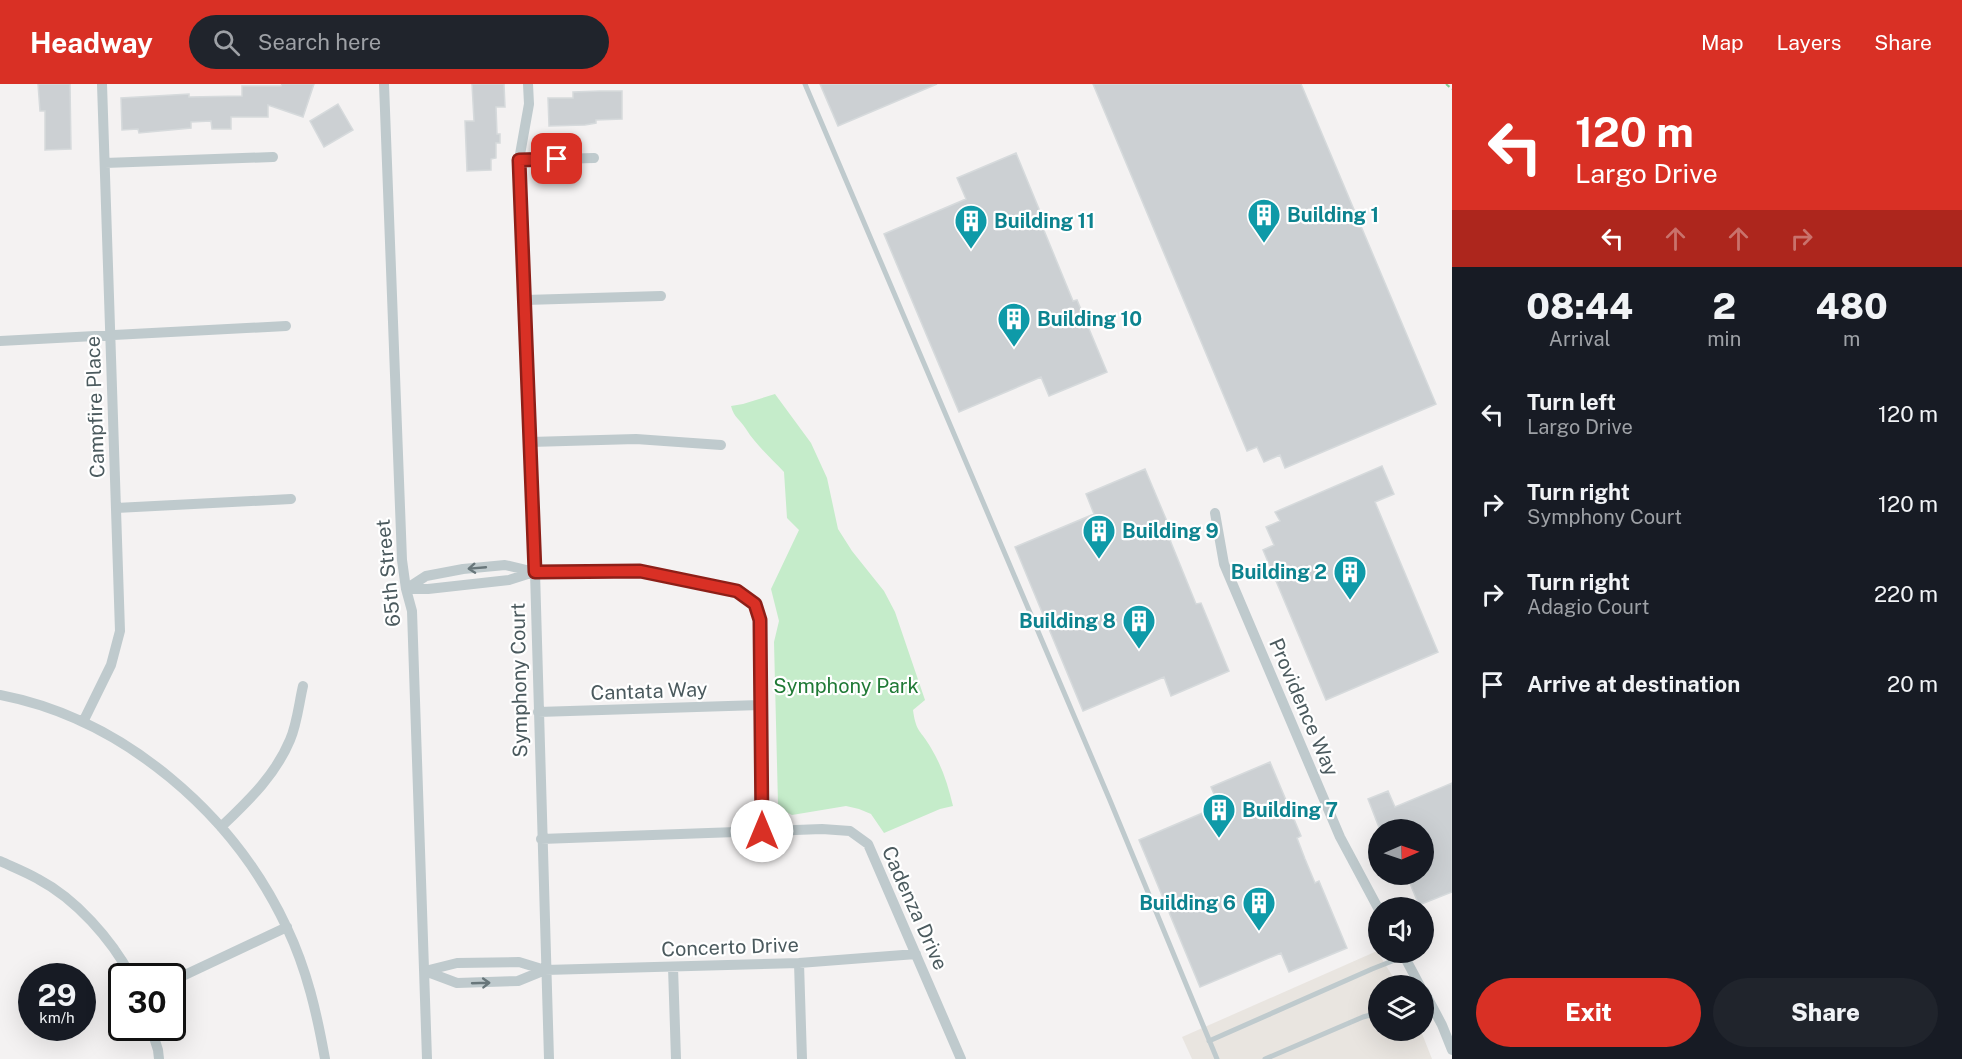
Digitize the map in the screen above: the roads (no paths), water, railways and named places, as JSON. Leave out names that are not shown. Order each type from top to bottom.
[{"type":"street","name":"Campfire Place","points":[[83,722],[111,665],[120,630],[102,84]]},
{"type":"street","name":"65th Street","points":[[384,84],[402,560],[412,611],[427,1059]]},
{"type":"street","name":"Symphony Court","points":[[528,84],[529,104],[519,160],[535,572],[549,1059]]},
{"type":"street","points":[[105,163],[273,157]]},
{"type":"street","points":[[519,160],[594,158]]},
{"type":"street","points":[[525,300],[661,296]]},
{"type":"street","points":[[0,341],[286,326]]},
{"type":"street","points":[[530,442],[636,439],[721,445]]},
{"type":"street","points":[[116,508],[291,499]]},
{"type":"street","name":"Providence Way","points":[[1215,513],[1224,564],[1340,837],[1372,897]]},
{"type":"street","points":[[406,589],[426,576],[463,569],[505,565],[535,572],[640,571],[737,591],[755,604],[760,620],[762,831]]},
{"type":"street","points":[[406,589],[428,589],[509,580],[535,572]]},
{"type":"street","points":[[221,827],[259,790],[277,765],[291,738],[303,686]]},
{"type":"street","points":[[0,695],[83,722],[135,752],[175,782],[221,827],[260,878],[287,927],[303,967],[316,1011],[325,1059]]},
{"type":"street","name":"Cantata Way","points":[[538,712],[760,705]]},
{"type":"street","name":"Cadenza Drive","points":[[541,839],[822,829],[850,831],[868,844],[961,1059]]},
{"type":"street","points":[[0,861],[40,880],[83,912],[104,935],[122,963]]},
{"type":"street","points":[[186,974],[287,927]]},
{"type":"street","name":"Concerto Drive","points":[[425,971],[457,963],[519,962],[545,970],[800,963],[916,954]]},
{"type":"street","points":[[800,963],[802,1059]]},
{"type":"street","points":[[673,967],[676,1059]]},
{"type":"street","name":"Concerto Drive","points":[[425,971],[457,983],[518,981],[545,970]]},
{"type":"street","points":[[1434,1011],[1452,1050]]},
{"type":"street","points":[[155,1041],[159,1059]]},
{"type":"lane","points":[[805,84],[1108,798],[1216,1059]]},
{"type":"lane","points":[[1209,1041],[1385,963]]},
{"type":"lane","points":[[1265,1059],[1368,1016]]},
{"type":"place","name":"Building 1","points":[[1264,244]]},
{"type":"place","name":"Building 11","points":[[971,250]]},
{"type":"place","name":"Building 10","points":[[1014,348]]},
{"type":"place","name":"Building 9","points":[[1099,560]]},
{"type":"place","name":"Building 2","points":[[1350,601]]},
{"type":"place","name":"Building 8","points":[[1139,650]]},
{"type":"place","name":"Building 7","points":[[1219,839]]},
{"type":"place","name":"Building 6","points":[[1259,932]]},
{"type":"park label","name":"Symphony Park","points":[[846,686]]}]
